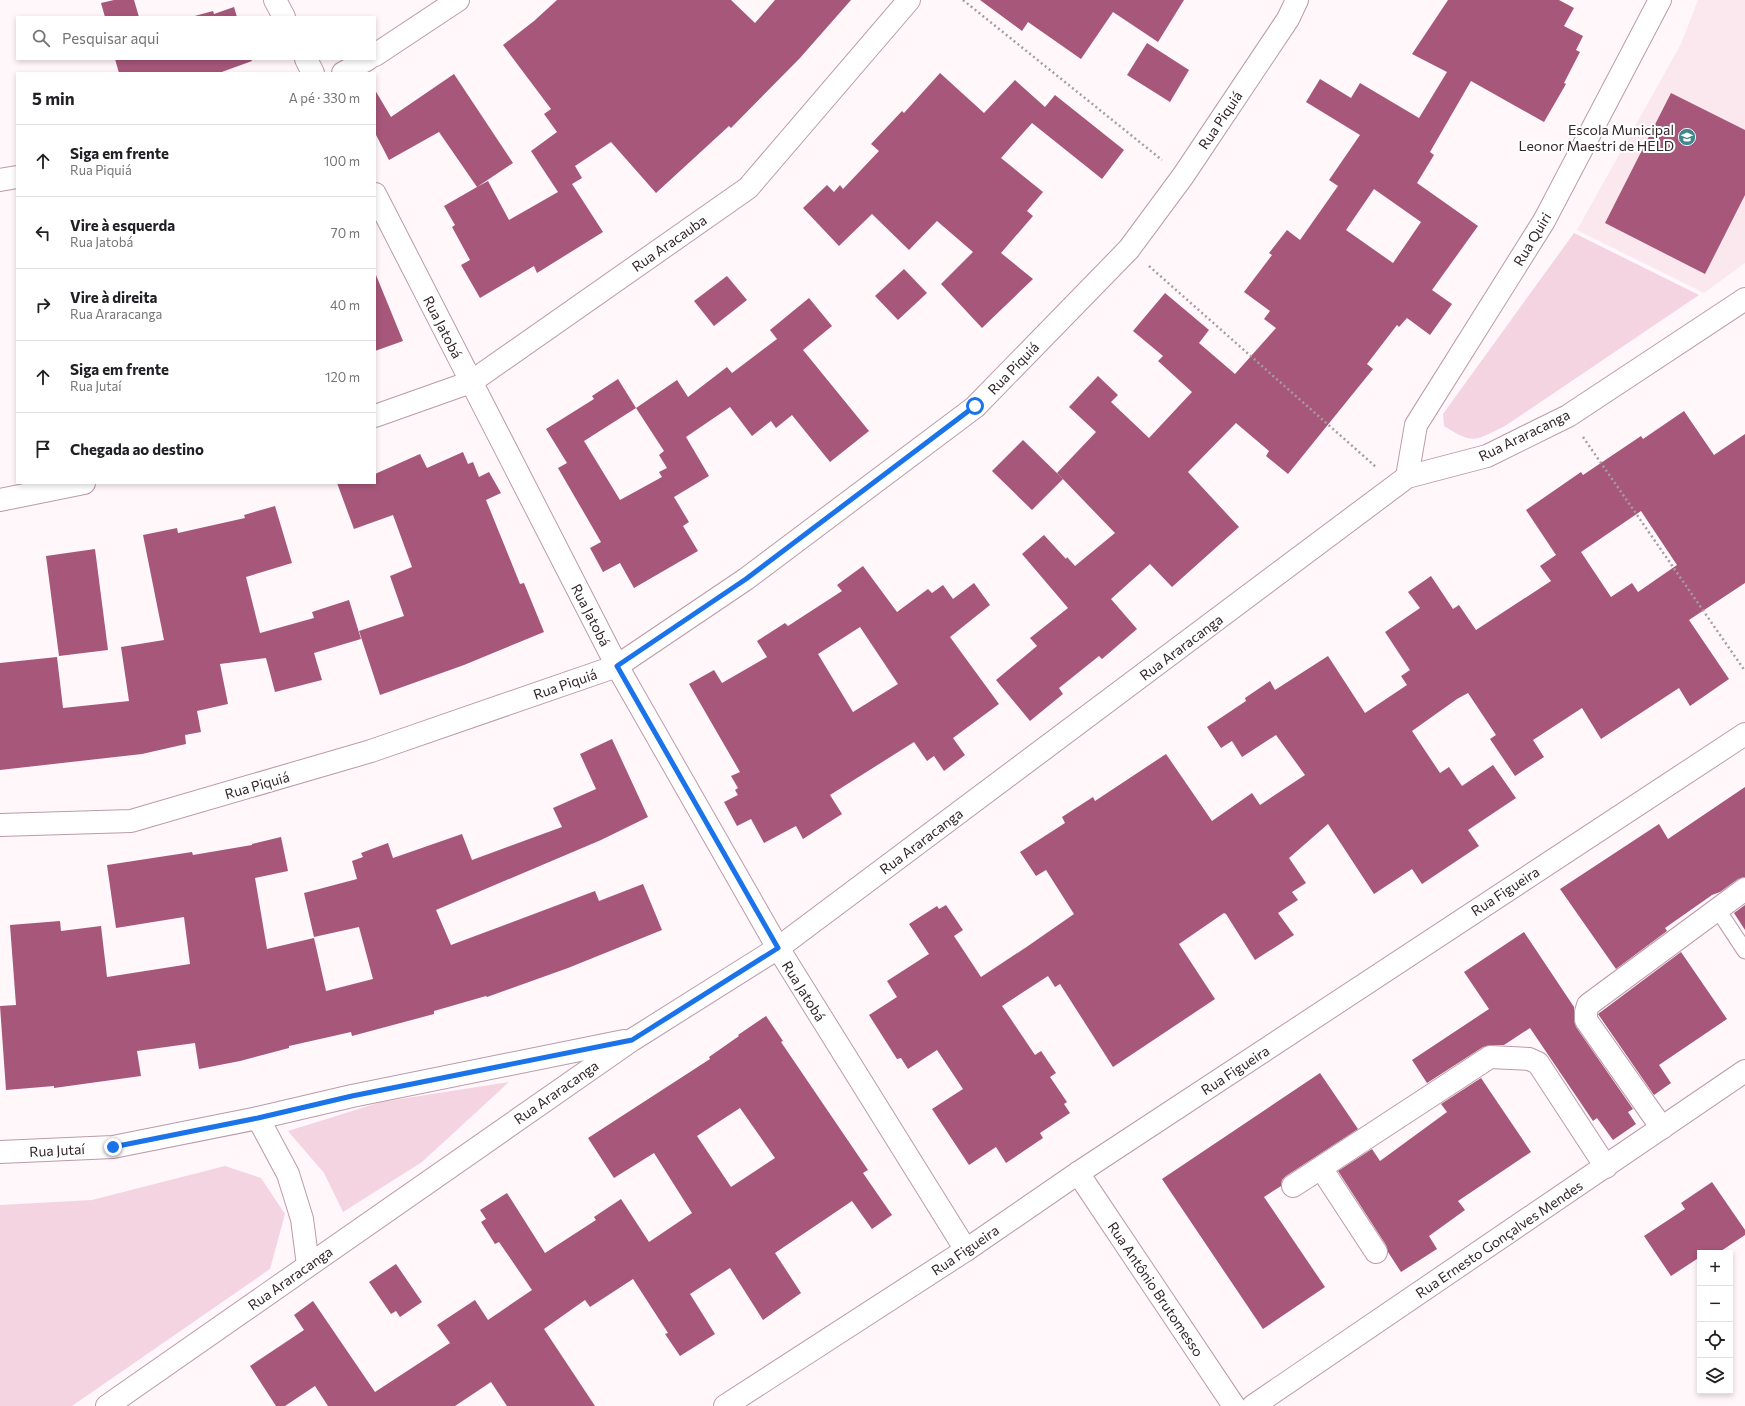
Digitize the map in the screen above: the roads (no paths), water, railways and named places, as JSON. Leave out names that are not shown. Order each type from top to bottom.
[{"type":"street","points":[[275,0],[283,16]]},
{"type":"street","points":[[376,54],[458,0]]},
{"type":"street","name":"Rua Aracauba","points":[[376,416],[471,382],[748,188],[909,0]]},
{"type":"street","name":"Rua Piquiá","points":[[0,825],[131,821],[371,751],[617,666],[746,579],[975,406],[1129,249],[1183,176],[1288,18],[1297,0]]},
{"type":"street","name":"Rua Quiri","points":[[1402,481],[1416,425],[1544,221],[1660,0]]},
{"type":"street","points":[[306,60],[312,72]]},
{"type":"street","points":[[345,72],[366,60]]},
{"type":"street","points":[[0,180],[16,177]]},
{"type":"street","name":"Rua Jatobá","points":[[376,196],[617,666],[778,948],[966,1250]]},
{"type":"street","name":"Rua Araracanga","points":[[107,1406],[632,1040],[778,948],[1402,481],[1487,456],[1568,416],[1745,299]]},
{"type":"street","points":[[0,500],[79,484]]},
{"type":"street","name":"Rua Figueira","points":[[725,1406],[966,1250],[1078,1173],[1745,734]]},
{"type":"street","points":[[1662,1128],[1586,1020],[1588,1005],[1745,889]]},
{"type":"street","name":"Rua Jutaí","points":[[0,1152],[113,1147],[258,1118],[352,1096],[632,1040]]},
{"type":"street","points":[[1293,1186],[1490,1057],[1530,1059],[1538,1063],[1606,1167]]},
{"type":"street","name":"Rua Ernesto Gonçalves Mendes","points":[[1253,1406],[1745,1071]]},
{"type":"street","points":[[258,1118],[288,1174],[302,1219],[308,1265]]},
{"type":"street","points":[[1321,1168],[1376,1252]]},
{"type":"street","name":"Rua Antônio Brutomesso","points":[[1078,1173],[1234,1406]]},
{"type":"lane","points":[[1718,910],[1745,951]]},
{"type":"place","name":"Escola Municipal Leonor Maestri de HELD","points":[[1687,137]]}]
